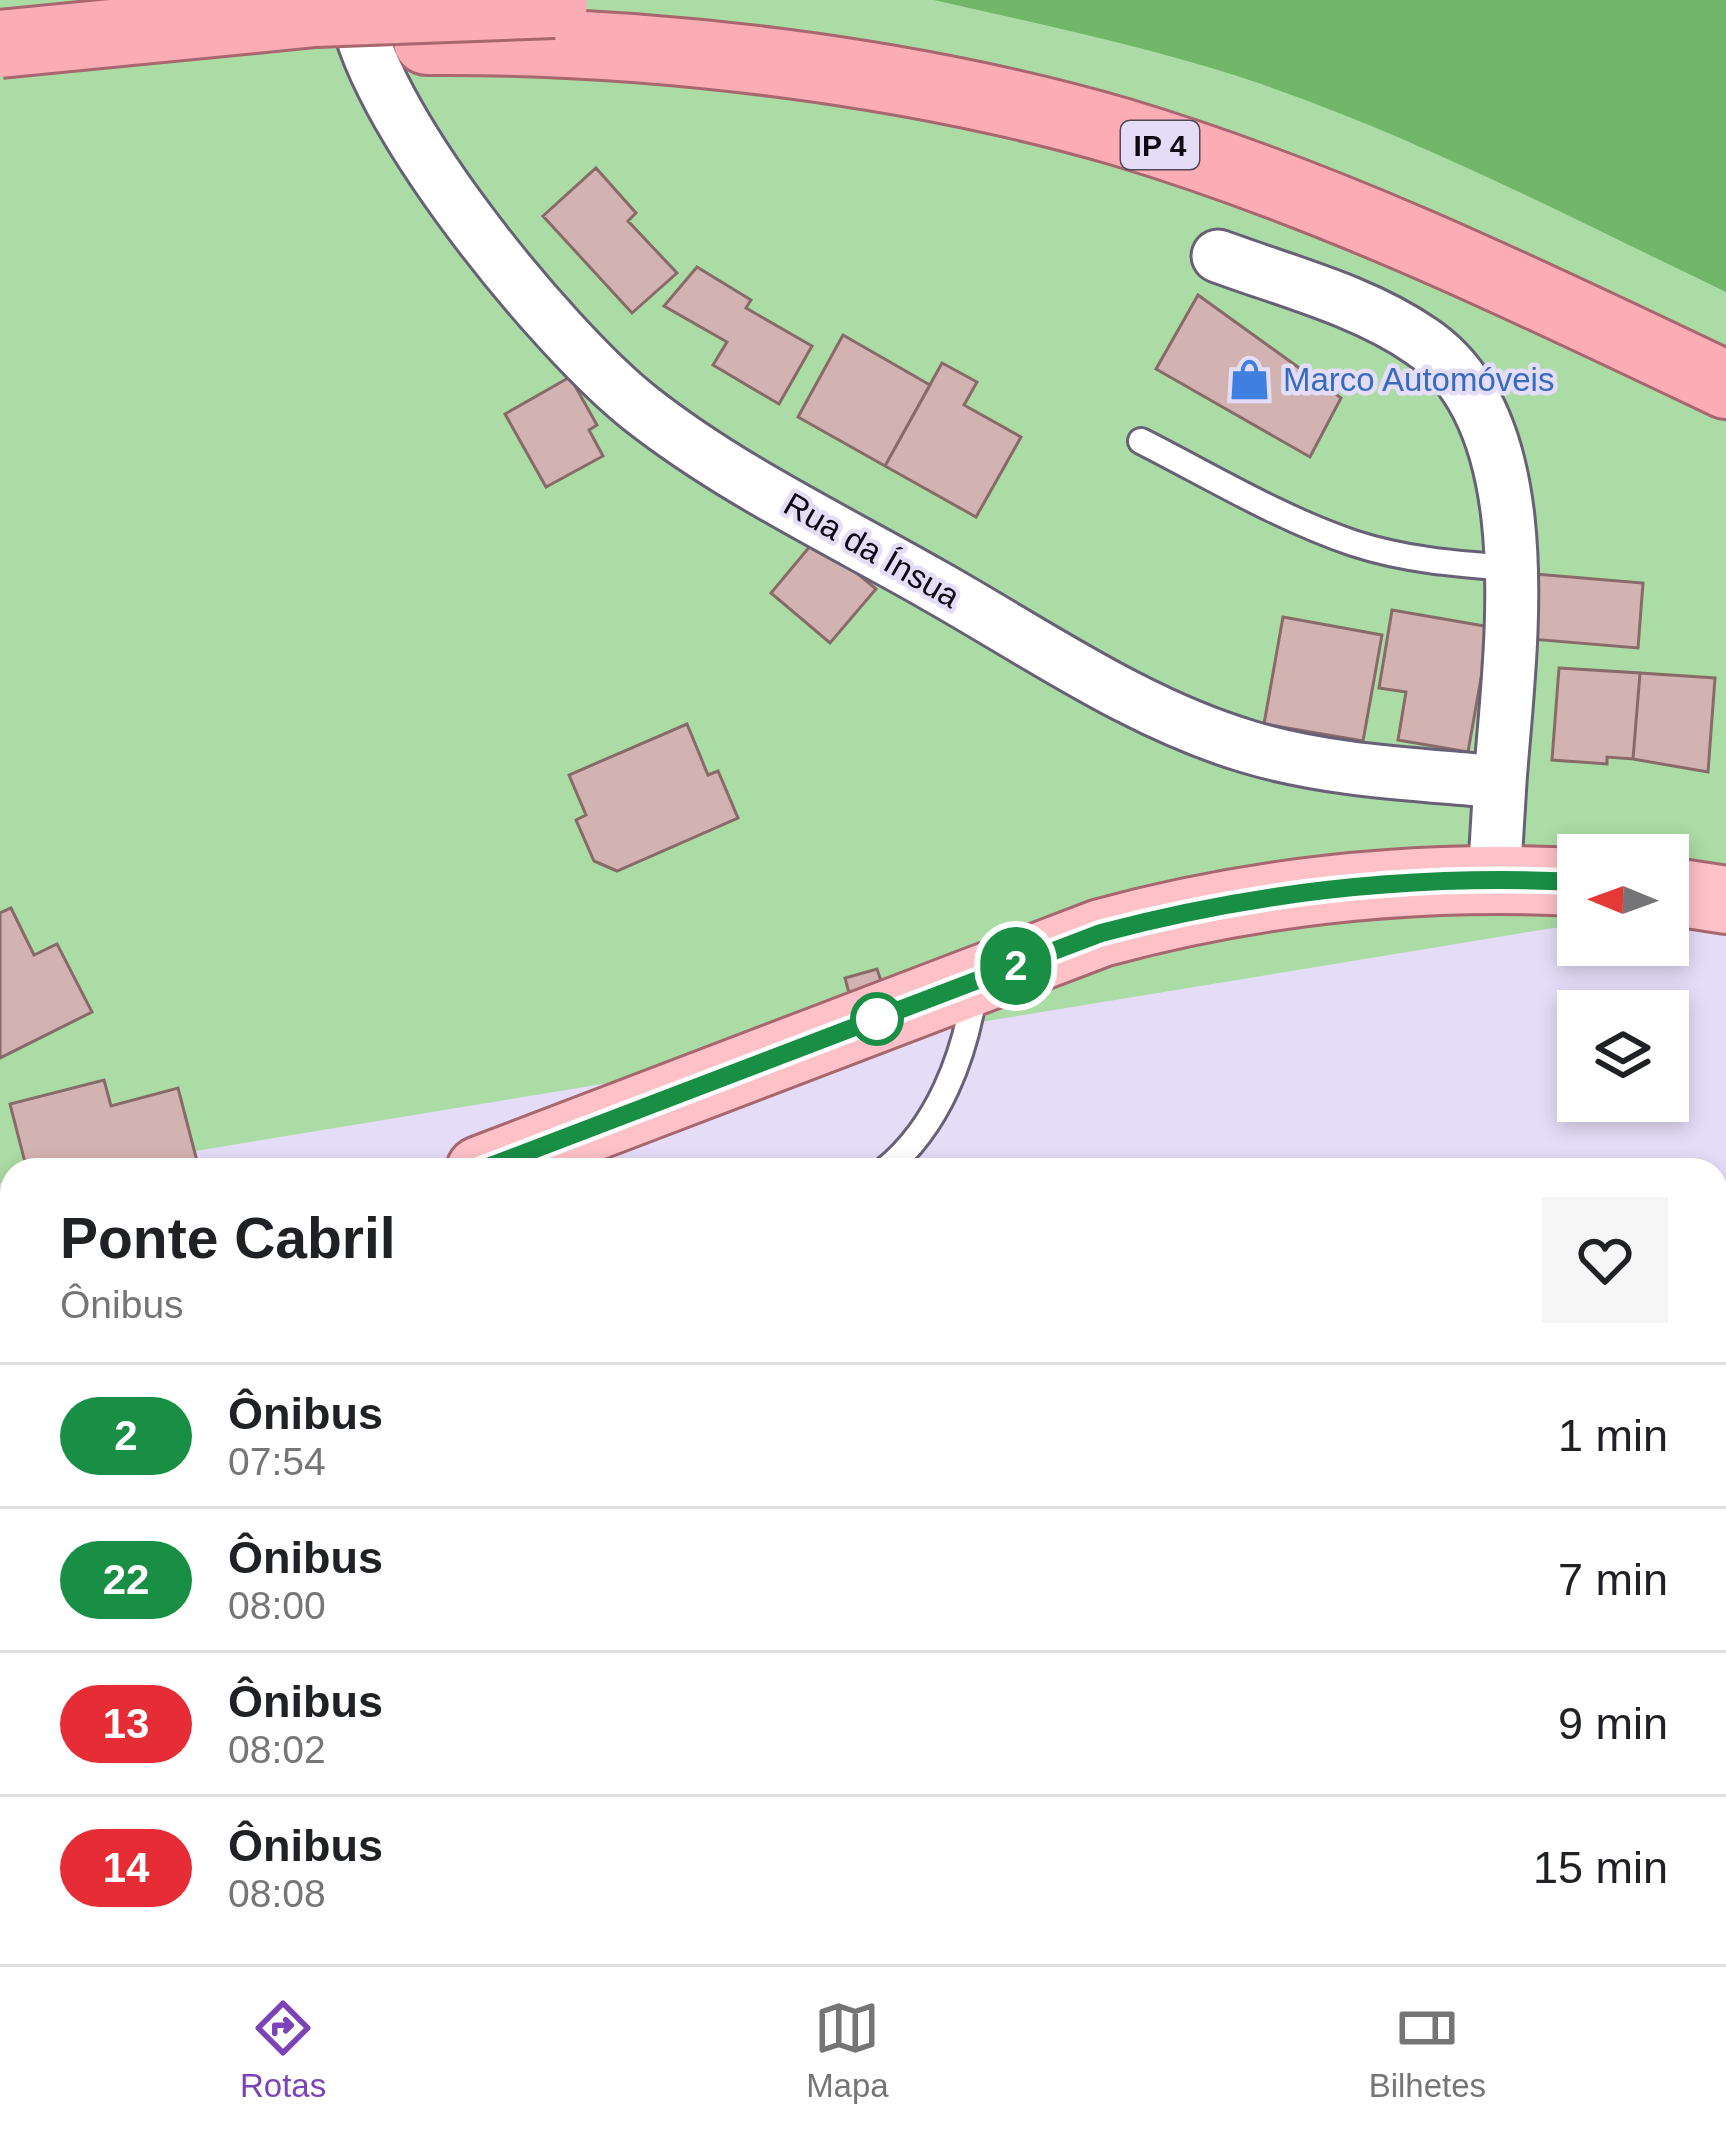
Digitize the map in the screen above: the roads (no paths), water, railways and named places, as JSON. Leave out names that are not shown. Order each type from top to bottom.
[{"type":"highway","name":"IP 4","points":[[0,44],[292,14],[866,33],[967,51],[1184,107],[1367,171],[1726,337]]},
{"type":"highway","points":[[0,80],[216,53],[427,41],[554,22]]},
{"type":"highway","name":"IP 4","points":[[554,22],[1119,132],[1388,227],[1726,386]]},
{"type":"main road","points":[[517,1158],[1101,933],[1215,904],[1327,887],[1557,882]]},
{"type":"main road","points":[[1689,894],[1726,900]]},
{"type":"street","name":"Rua da Ínsua","points":[[355,0],[357,29],[378,82],[484,239],[593,365],[697,449],[1184,724],[1312,762],[1499,782]]},
{"type":"street","points":[[1218,256],[1393,323],[1450,363],[1478,412],[1501,476],[1510,568],[1494,881]]},
{"type":"lane","points":[[1141,440],[1306,525],[1355,544],[1439,563],[1510,568]]},
{"type":"lane","points":[[895,1158],[930,1116],[955,1070],[976,981]]},
{"type":"place","name":"Marco Automóveis","points":[[1249,379]]}]
